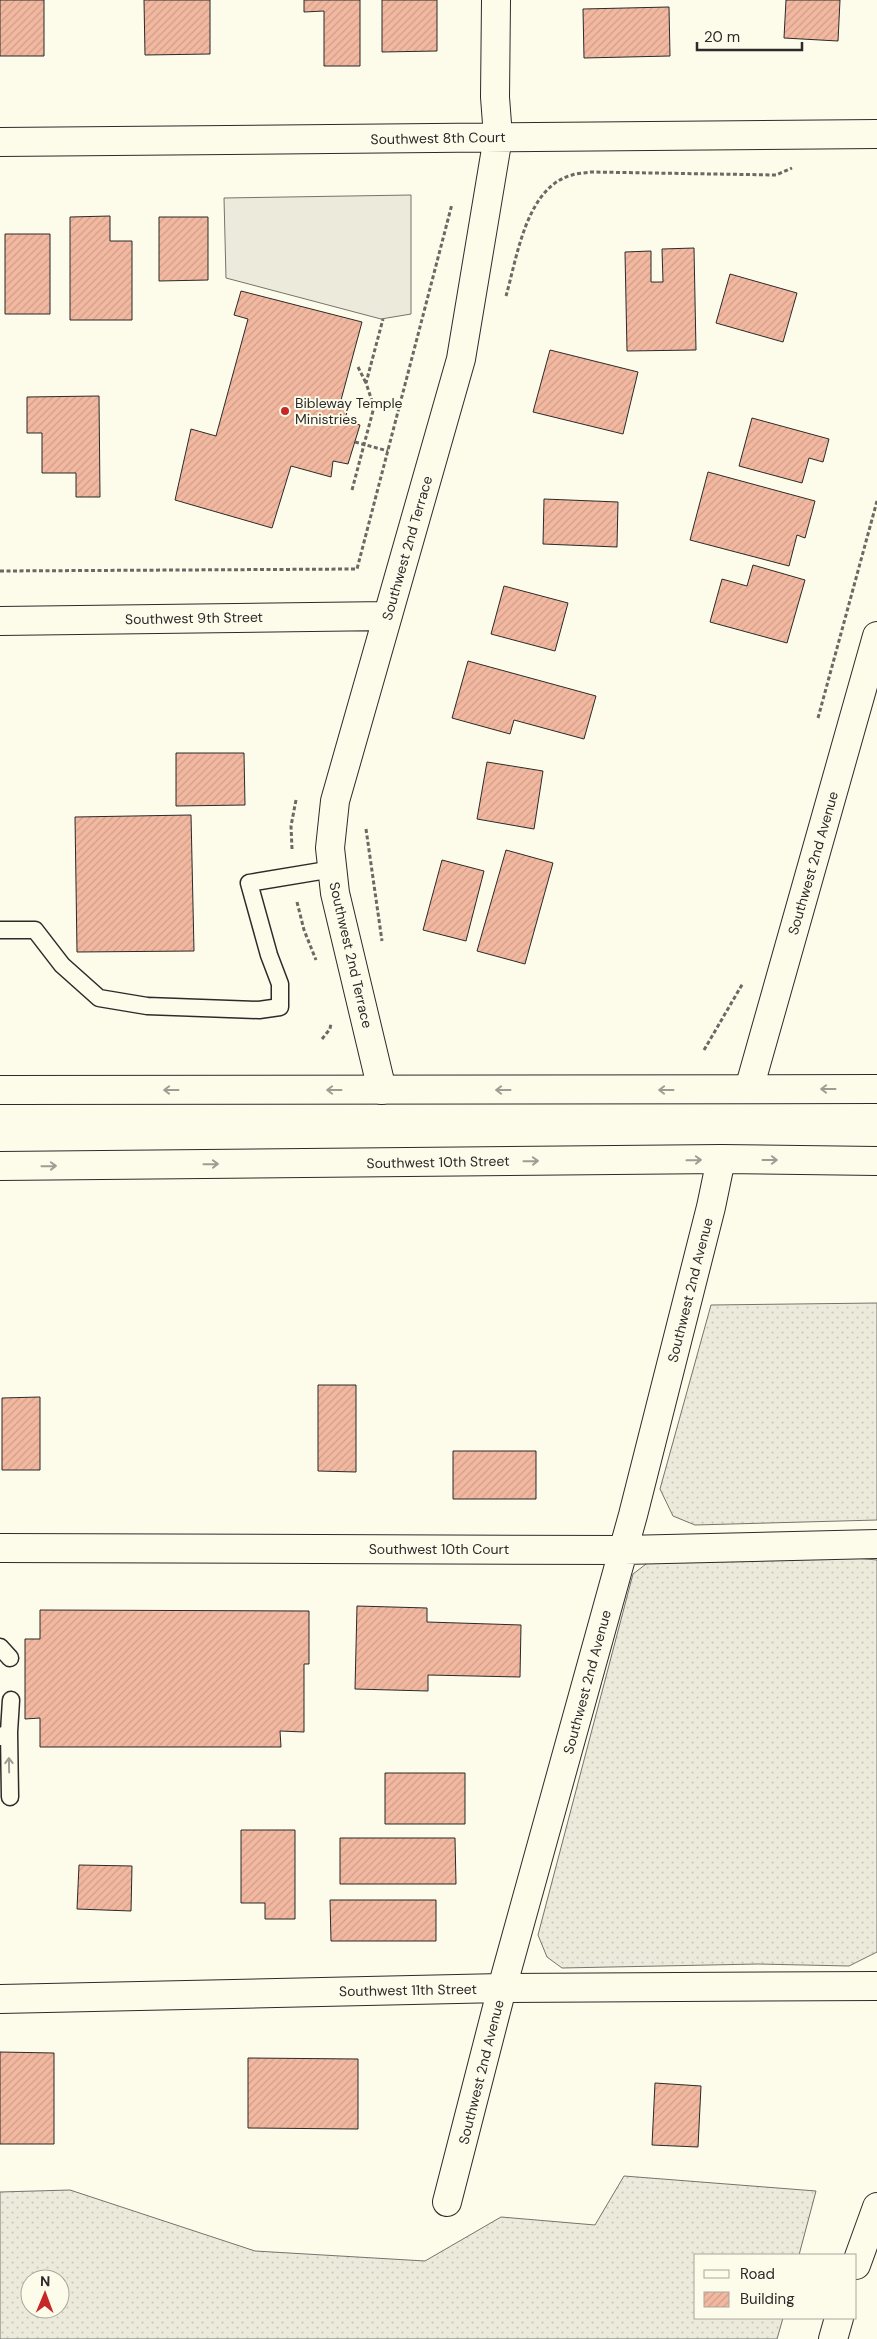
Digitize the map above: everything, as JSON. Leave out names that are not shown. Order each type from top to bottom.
[{"type":"street","name":"Southwest 2nd Terrace","points":[[382,1090],[335,894],[330,848],[335,801],[461,359],[498,137],[495,97],[496,0]]},
{"type":"street","name":"Southwest 8th Court","points":[[0,142],[877,134]]},
{"type":"street","name":"Southwest 9th Street","points":[[0,621],[388,616]]},
{"type":"street","name":"Southwest 2nd Avenue","points":[[749,1089],[877,636]]},
{"type":"street","points":[[0,1090],[877,1089]]},
{"type":"street","name":"Southwest 2nd Avenue","points":[[448,2202],[502,1988],[624,1550],[711,1207],[721,1159]]},
{"type":"street","name":"Southwest 10th Street","points":[[0,1166],[721,1159],[877,1161]]},
{"type":"street","name":"Southwest 10th Court","points":[[0,1548],[624,1550],[877,1544]]},
{"type":"street","name":"Southwest 11th Street","points":[[0,1999],[502,1988],[877,1986]]},
{"type":"street","points":[[857,2262],[877,2207]]},
{"type":"street","points":[[833,2339],[839,2319]]},
{"type":"lane","points":[[0,930],[35,930],[62,965],[100,998],[147,1006],[259,1010],[280,1007],[280,984],[269,955],[250,883],[333,869]]},
{"type":"lane","points":[[10,1700],[4,1734],[10,1798]]},
{"type":"path","points":[[504,303],[528,219],[541,197],[555,184],[570,175],[591,172],[776,175],[793,168]]},
{"type":"path","points":[[0,572],[357,569],[454,196]]},
{"type":"path","points":[[366,383],[383,319]]},
{"type":"path","points":[[352,490],[374,407],[358,367]]},
{"type":"path","points":[[355,442],[388,451]]},
{"type":"path","points":[[815,728],[877,501]]},
{"type":"path","points":[[366,828],[382,944]]},
{"type":"path","points":[[704,1050],[744,982]]},
{"type":"shaded area","points":[[411,195],[411,314],[381,319],[226,278],[224,198]]},
{"type":"shaded area","points":[[877,1303],[877,1520],[695,1525],[673,1516],[660,1489],[711,1305]]},
{"type":"shaded area","points":[[856,1558],[877,1560],[877,1952],[849,1966],[758,1964],[562,1968],[547,1957],[538,1935],[633,1574],[650,1561]]},
{"type":"shaded area","points":[[624,2176],[816,2191],[799,2254],[694,2254],[694,2319],[783,2319],[777,2339],[0,2339],[0,2192],[70,2190],[255,2251],[425,2261],[501,2217],[595,2225]]},
{"type":"building","points":[[0,0],[44,0],[44,56],[0,56]]},
{"type":"building","points":[[144,0],[210,0],[210,54],[145,55]]},
{"type":"building","points":[[304,0],[360,0],[360,66],[324,66],[324,11],[304,12]]},
{"type":"building","points":[[382,0],[437,0],[437,51],[382,52]]},
{"type":"building","points":[[786,0],[840,0],[838,41],[784,38]]},
{"type":"building","points":[[669,7],[670,56],[584,58],[583,9]]},
{"type":"building","points":[[110,216],[110,241],[132,241],[132,320],[70,320],[70,217]]},
{"type":"building","points":[[159,217],[208,217],[208,280],[159,281]]},
{"type":"building","points":[[5,234],[50,234],[50,314],[5,314]]},
{"type":"building","points":[[694,248],[696,350],[627,351],[625,252],[651,251],[651,282],[663,282],[662,249]]},
{"type":"building","points":[[730,274],[797,293],[783,342],[716,323]]},
{"type":"building","name":"Bibleway Temple Ministries","points":[[241,291],[362,322],[341,400],[349,402],[345,421],[360,425],[348,464],[333,461],[331,477],[291,466],[272,528],[175,500],[191,429],[216,436],[248,319],[234,315]]},
{"type":"building","points":[[550,350],[638,372],[623,434],[533,412]]},
{"type":"building","points":[[99,396],[100,497],[76,497],[76,473],[42,473],[42,433],[27,433],[27,397]]},
{"type":"building","points":[[752,418],[829,439],[823,462],[809,458],[802,483],[739,466]]},
{"type":"building","points":[[708,472],[815,501],[805,538],[797,535],[789,566],[690,540]]},
{"type":"building","points":[[544,499],[618,502],[617,547],[543,544]]},
{"type":"building","points":[[753,565],[805,580],[787,643],[710,622],[722,579],[747,586]]},
{"type":"building","points":[[504,586],[568,603],[555,651],[491,634]]},
{"type":"building","points":[[468,661],[596,696],[584,739],[514,720],[510,734],[452,718]]},
{"type":"building","points":[[176,753],[244,753],[245,805],[176,806]]},
{"type":"building","points":[[487,762],[543,771],[534,829],[477,819]]},
{"type":"building","points":[[191,815],[194,951],[77,952],[75,817]]},
{"type":"building","points":[[506,850],[553,863],[525,964],[477,951]]},
{"type":"building","points":[[442,860],[484,871],[466,941],[423,930]]},
{"type":"building","points":[[318,1385],[356,1385],[356,1472],[318,1471]]},
{"type":"building","points":[[40,1397],[40,1470],[2,1470],[2,1398]]},
{"type":"building","points":[[453,1451],[536,1451],[536,1499],[453,1499]]},
{"type":"building","points":[[357,1606],[427,1608],[427,1622],[521,1625],[520,1677],[428,1675],[428,1691],[355,1689]]},
{"type":"building","points":[[40,1610],[309,1611],[309,1664],[304,1664],[304,1732],[280,1731],[281,1747],[40,1747],[40,1718],[25,1719],[25,1639],[40,1639]]},
{"type":"building","points":[[385,1773],[465,1773],[465,1824],[385,1824]]},
{"type":"building","points":[[241,1830],[295,1830],[295,1919],[265,1919],[265,1903],[241,1903]]},
{"type":"building","points":[[340,1838],[455,1838],[456,1884],[340,1884]]},
{"type":"building","points":[[79,1865],[132,1866],[131,1911],[77,1909]]},
{"type":"building","points":[[330,1900],[436,1900],[436,1941],[331,1941]]},
{"type":"building","points":[[0,2052],[54,2053],[54,2144],[0,2144]]},
{"type":"building","points":[[248,2058],[358,2059],[358,2129],[248,2128]]},
{"type":"building","points":[[655,2083],[701,2086],[698,2147],[652,2145]]},
{"type":"place","name":"Bibleway Temple Ministries","points":[[285,411]]}]
